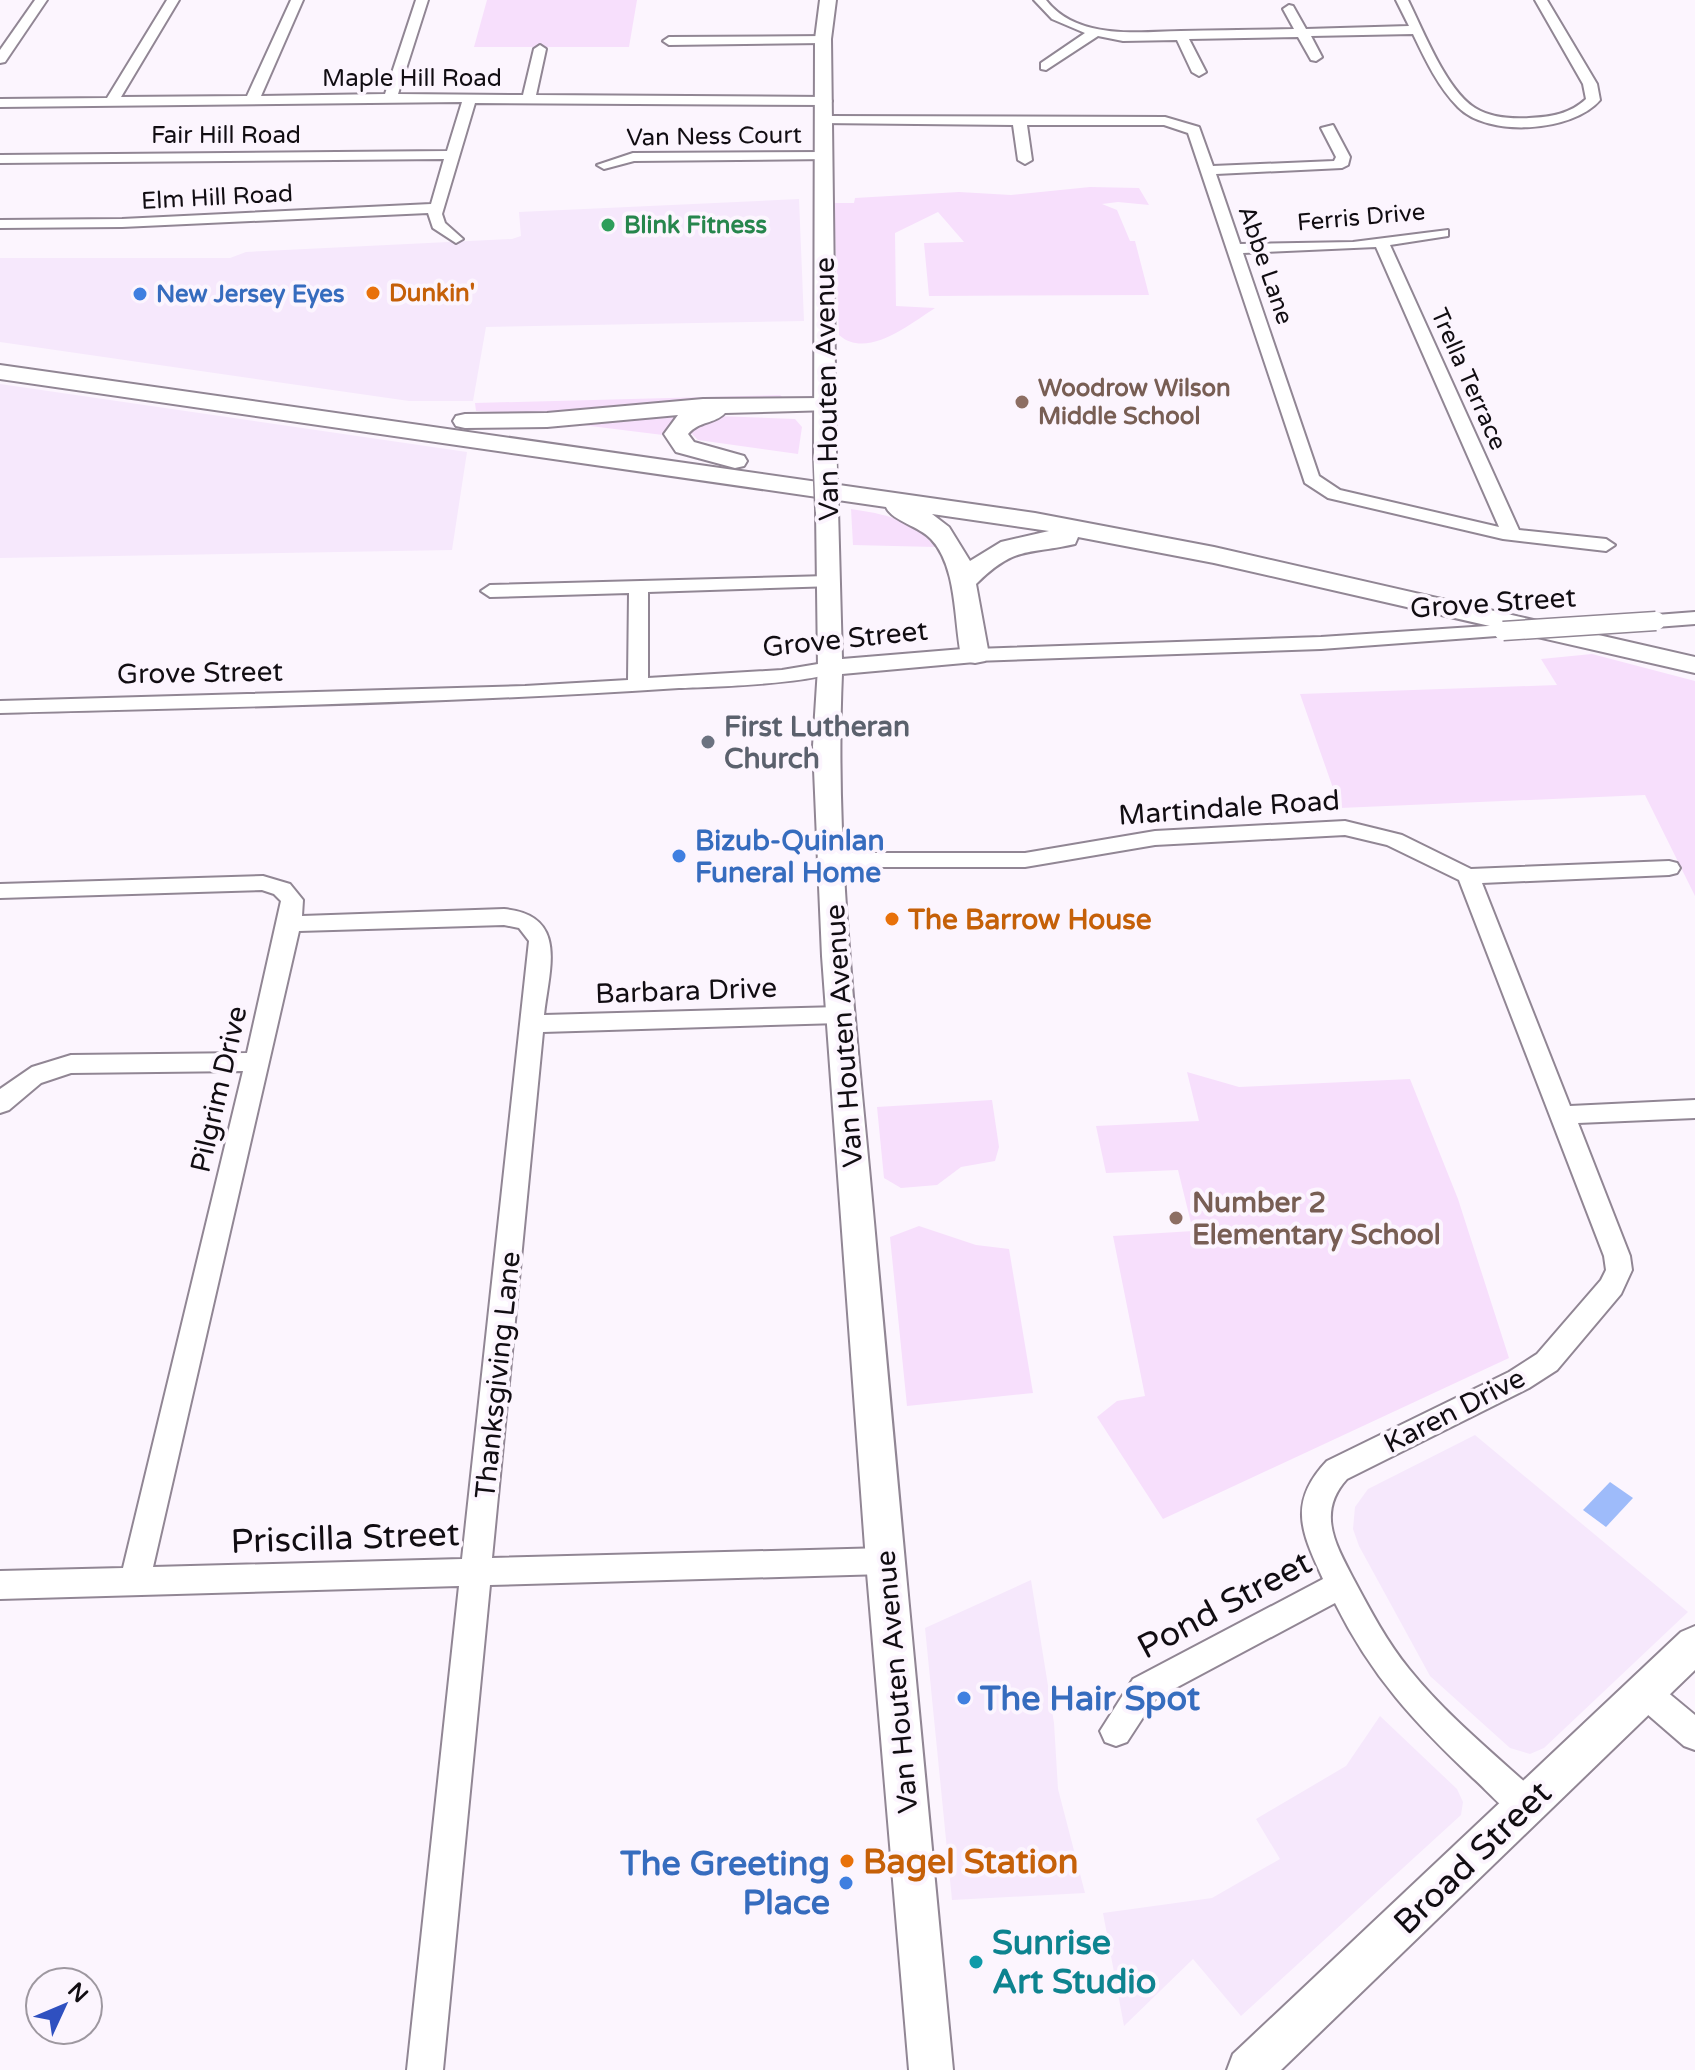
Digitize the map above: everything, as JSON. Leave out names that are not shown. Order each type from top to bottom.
[{"type":"highway","points":[[0,356],[461,421],[1010,504],[1188,537],[1695,650]]},
{"type":"highway","points":[[0,372],[833,502],[895,507],[931,523],[953,548],[964,581],[968,630],[975,655]]},
{"type":"highway","points":[[740,462],[685,447],[676,434],[679,427],[696,415],[775,405]]},
{"type":"highway","points":[[461,421],[529,421],[683,407],[823,405]]},
{"type":"highway","points":[[833,502],[945,506],[1136,540],[1695,665]]},
{"type":"highway","points":[[964,581],[985,559],[1014,544],[1068,538],[1136,540]]},
{"type":"main road","name":"Van Houten Avenue","points":[[828,0],[823,39],[823,405],[825,456],[833,502],[828,582],[830,668],[826,746],[840,1015],[931,2070]]},
{"type":"main road","name":"Grove Street","points":[[830,668],[975,655]]},
{"type":"main road","name":"Broad Street","points":[[1249,2070],[1695,1644]]},
{"type":"street","points":[[0,59],[41,0]]},
{"type":"street","points":[[112,101],[173,0]]},
{"type":"street","points":[[252,100],[297,0]]},
{"type":"street","points":[[390,98],[422,0]]},
{"type":"street","points":[[1040,0],[1056,17],[1095,32],[1136,38],[1418,30]]},
{"type":"street","points":[[1402,0],[1458,101],[1470,111],[1508,122],[1561,118],[1593,100],[1593,89],[1541,0]]},
{"type":"street","points":[[1289,9],[1316,57]]},
{"type":"street","points":[[1046,66],[1095,32]]},
{"type":"street","points":[[1181,35],[1199,72]]},
{"type":"street","points":[[669,41],[823,39]]},
{"type":"street","points":[[528,100],[540,49]]},
{"type":"street","name":"Maple Hill Road","points":[[0,103],[390,98],[825,110]]},
{"type":"street","points":[[456,239],[435,220],[469,101]]},
{"type":"street","name":"Abbe Lane","points":[[825,110],[1019,120],[1174,122],[1194,130],[1311,479],[1334,494],[1511,534],[1606,545]]},
{"type":"street","points":[[1019,120],[1025,160]]},
{"type":"street","points":[[1209,170],[1337,165],[1343,157],[1328,128]]},
{"type":"street","name":"Fair Hill Road","points":[[0,159],[452,155]]},
{"type":"street","name":"Van Ness Court","points":[[604,165],[633,157],[825,156]]},
{"type":"street","name":"Elm Hill Road","points":[[0,224],[122,223],[437,208]]},
{"type":"street","name":"Ferris Drive","points":[[1236,249],[1382,244],[1443,233]]},
{"type":"street","name":"Trella Terrace","points":[[1382,244],[1511,534]]},
{"type":"street","points":[[490,591],[828,582]]},
{"type":"street","points":[[638,685],[639,586]]},
{"type":"street","name":"Grove Street","points":[[975,655],[1321,643],[1695,618]]},
{"type":"street","name":"Grove Street","points":[[0,707],[338,698],[638,685],[782,676],[830,668]]},
{"type":"street","name":"Martindale Road","points":[[832,860],[1025,860],[1155,838],[1345,828],[1394,840],[1468,876],[1669,868]]},
{"type":"street","name":"Karen Drive","points":[[1468,876],[1563,1115],[1617,1256],[1619,1270],[1616,1278],[1547,1362],[1519,1380],[1337,1470],[1326,1481],[1317,1502],[1315,1519],[1319,1538],[1341,1585],[1397,1678],[1438,1723],[1526,1805]]},
{"type":"street","name":"Pilgrim Drive","points":[[0,891],[274,884],[289,894],[292,900],[289,924],[135,1582]]},
{"type":"street","name":"Thanksgiving Lane","points":[[289,924],[504,917],[525,920],[536,930],[540,941],[425,2070]]},
{"type":"street","name":"Barbara Drive","points":[[533,1024],[840,1015]]},
{"type":"street","points":[[0,1104],[27,1080],[48,1068],[71,1064],[255,1062]]},
{"type":"street","points":[[1563,1115],[1695,1109]]},
{"type":"street","name":"Priscilla Street","points":[[0,1585],[885,1561]]},
{"type":"street","name":"Pond Street","points":[[1116,1731],[1144,1689],[1341,1585]]},
{"type":"street","points":[[1643,1691],[1695,1735]]},
{"type":"shaded area","points":[[487,0],[637,0],[629,47],[474,47]]},
{"type":"shaded area","points":[[1090,187],[1139,188],[1149,205],[1102,204],[1117,210],[1130,241],[1135,241],[1149,295],[929,296],[924,243],[964,242],[938,212],[895,233],[896,306],[935,308],[875,342],[850,342],[839,335],[834,203],[854,203],[855,198],[959,192],[1011,195]]},
{"type":"shaded area","points":[[799,199],[804,321],[486,327],[473,401],[409,401],[0,342],[0,258],[230,258],[246,252],[512,239],[521,236],[519,212]]},
{"type":"shaded area","points":[[0,384],[467,452],[452,550],[0,558]]},
{"type":"shaded area","points":[[780,395],[786,400],[553,415],[476,411],[475,403]]},
{"type":"shaded area","points":[[684,412],[663,435],[566,423]]},
{"type":"shaded area","points":[[717,416],[795,419],[802,427],[798,454],[698,440],[690,432],[694,426]]},
{"type":"shaded area","points":[[851,509],[907,524],[935,547],[853,545]]},
{"type":"shaded area","points":[[1592,654],[1695,681],[1695,896],[1645,795],[1340,808],[1300,694],[1557,685],[1541,659]]},
{"type":"shaded area","points":[[1187,1072],[1239,1087],[1410,1079],[1458,1199],[1509,1358],[1163,1519],[1097,1417],[1117,1401],[1145,1396],[1113,1236],[1193,1231],[1178,1170],[1106,1173],[1096,1126],[1199,1121]]},
{"type":"shaded area","points":[[992,1100],[999,1147],[995,1161],[961,1167],[937,1185],[901,1188],[884,1178],[877,1107]]},
{"type":"shaded area","points":[[919,1226],[976,1245],[1009,1249],[1033,1393],[907,1406],[890,1237]]},
{"type":"shaded area","points":[[1475,1435],[1688,1612],[1544,1748],[1530,1754],[1510,1748],[1430,1676],[1359,1546],[1353,1529],[1355,1507],[1368,1489]]},
{"type":"shaded area","points":[[1031,1580],[1054,1723],[1058,1789],[1085,1893],[952,1900],[925,1628]]},
{"type":"shaded area","points":[[1380,1716],[1457,1789],[1463,1802],[1461,1815],[1241,2016],[1193,1959],[1124,2026],[1103,1913],[1212,1898],[1280,1859],[1256,1819],[1346,1766]]},
{"type":"water","points":[[1610,1482],[1633,1498],[1606,1527],[1583,1510]]},
{"type":"place","name":"Blink Fitness","points":[[608,225]]},
{"type":"place","name":"Dunkin'","points":[[373,293]]},
{"type":"place","name":"New Jersey Eyes","points":[[140,294]]},
{"type":"place","name":"Woodrow Wilson Middle School","points":[[1022,402]]},
{"type":"place","name":"First Lutheran Church","points":[[708,742]]},
{"type":"place","name":"Bizub-Quinlan Funeral Home","points":[[679,856]]},
{"type":"place","name":"The Barrow House","points":[[892,919]]},
{"type":"place","name":"Number 2 Elementary School","points":[[1176,1218]]},
{"type":"place","name":"The Hair Spot","points":[[964,1698]]},
{"type":"place","name":"Bagel Station","points":[[847,1861]]},
{"type":"place","name":"The Greeting Place","points":[[846,1883]]},
{"type":"place","name":"Sunrise Art Studio","points":[[976,1962]]}]
